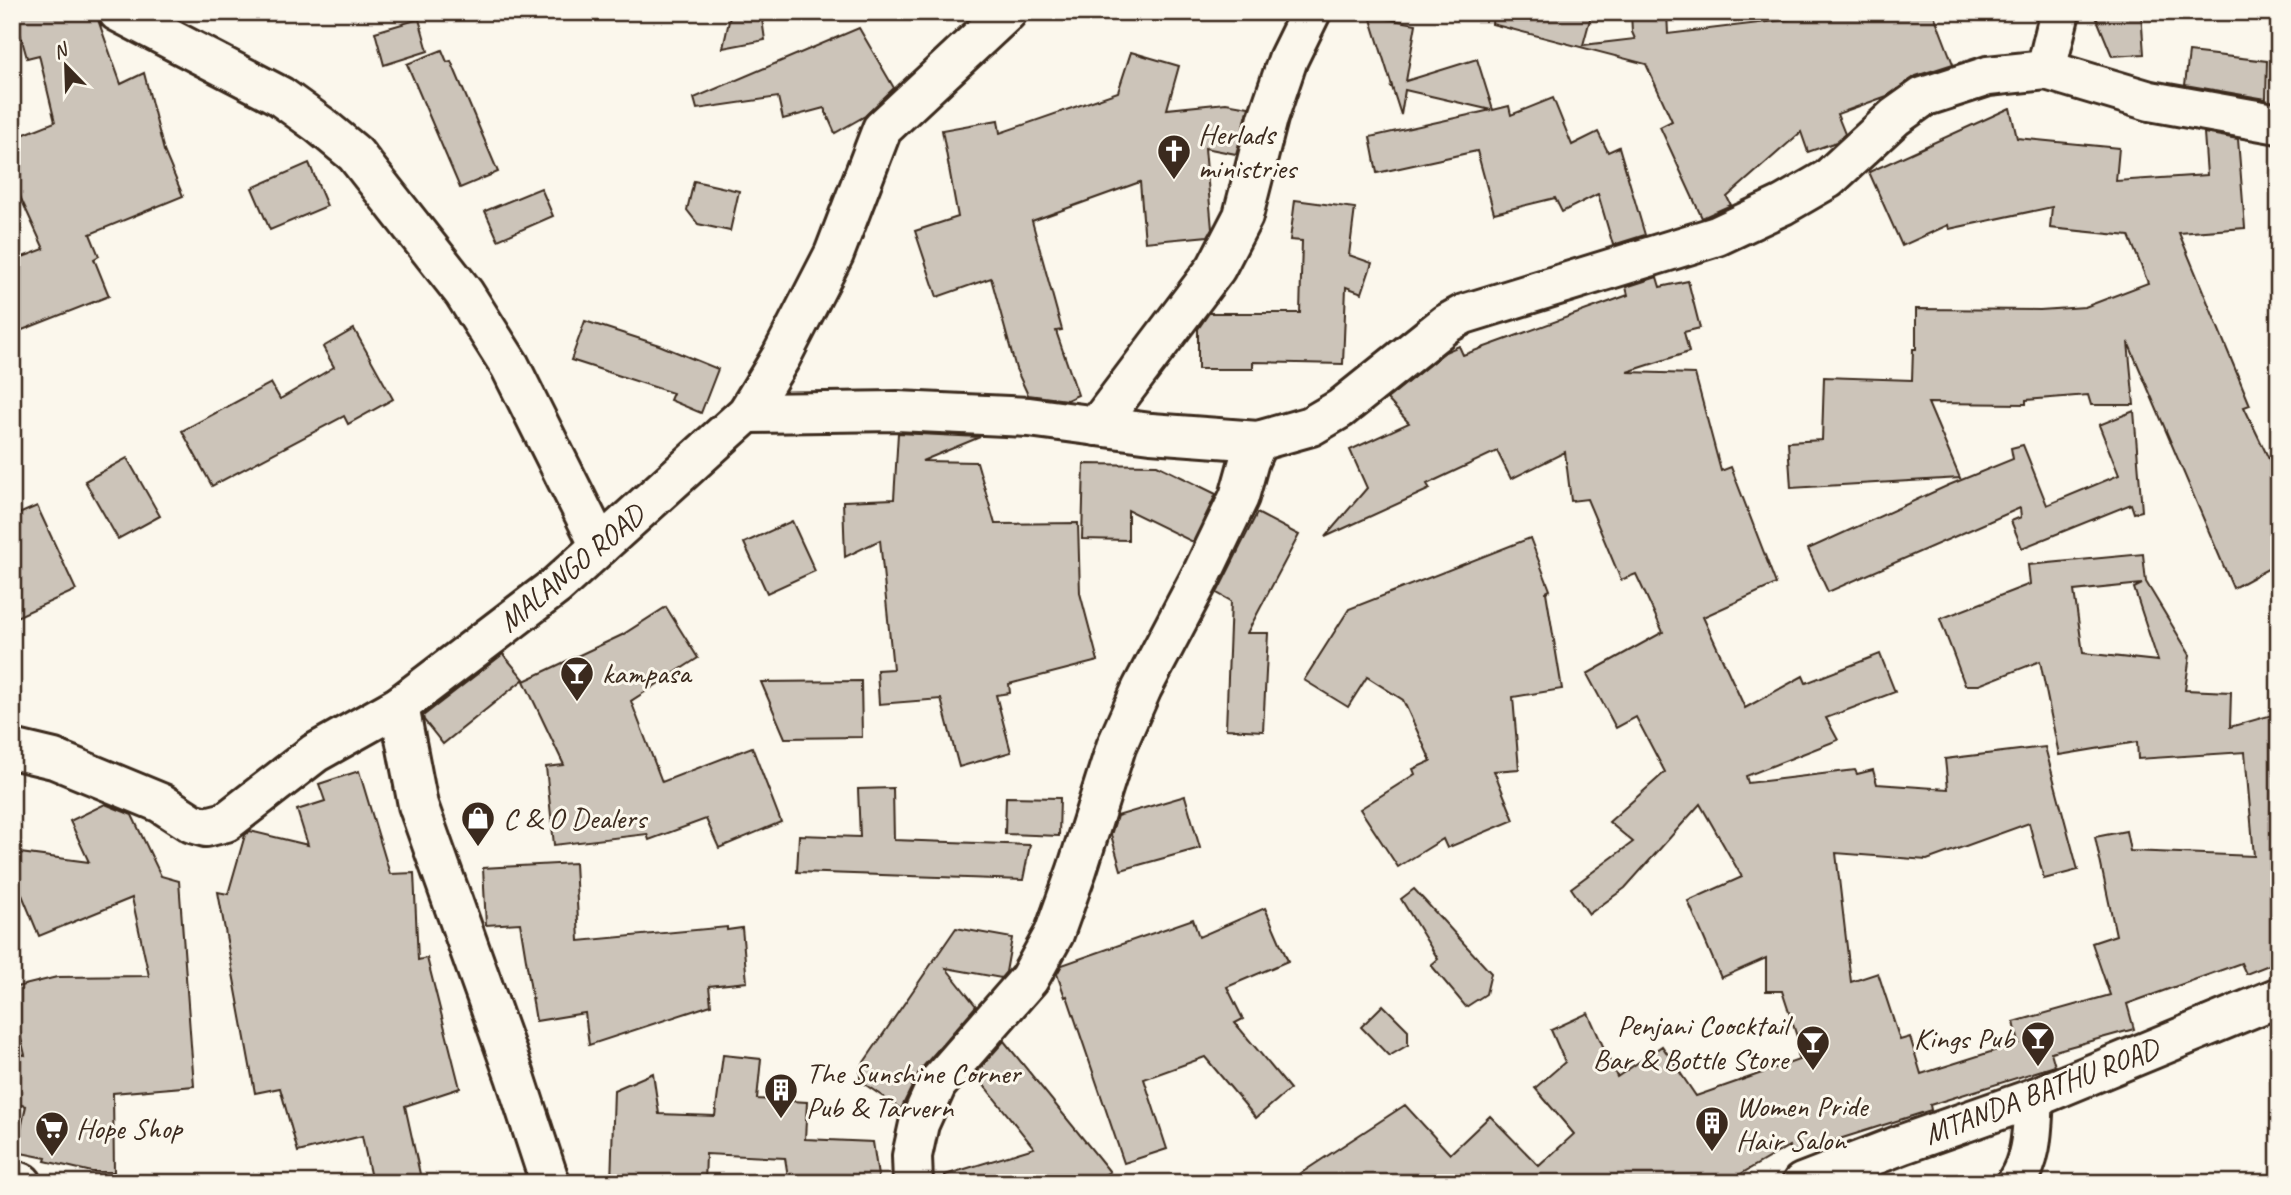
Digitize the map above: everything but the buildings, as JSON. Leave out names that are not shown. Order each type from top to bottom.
[{"type":"street","points":[[118,12],[280,96],[355,154],[464,293],[510,366],[600,547]]},
{"type":"street","name":"MALANGO ROAD","points":[[12,749],[54,759],[161,803],[192,823],[206,827],[226,822],[315,752],[399,706],[556,586],[747,413],[834,254],[883,129],[1007,12]]},
{"type":"street","points":[[1097,426],[1216,268],[1243,216],[1268,118],[1288,59],[1311,12]]},
{"type":"street","points":[[2046,69],[2060,12]]},
{"type":"street","points":[[747,413],[897,411],[1029,417],[1151,433],[1258,441],[1311,426],[1340,409],[1446,324],[1464,314],[1717,236],[1783,205],[1828,179],[1895,117],[1923,97],[1988,76],[2046,69],[2150,101],[2279,124]]},
{"type":"street","points":[[913,1183],[912,1156],[919,1124],[937,1084],[1029,979],[1054,934],[1116,747],[1142,688],[1239,497],[1258,441]]},
{"type":"street","points":[[399,706],[418,804],[515,1076],[550,1183]]},
{"type":"street","name":"MTANDA BATHU ROAD","points":[[1802,1183],[2035,1098],[2279,997]]},
{"type":"street","points":[[2016,1183],[2023,1172],[2030,1150],[2035,1098]]},
{"type":"street","points":[[12,1180],[22,1183]]},
{"type":"place","name":"Herlads ministries","points":[[1174,181]]},
{"type":"place","name":"kampasa","points":[[577,703]]},
{"type":"place","name":"C & O Dealers","points":[[478,848]]},
{"type":"place","name":"Kings Pub","points":[[2038,1068]]},
{"type":"place","name":"Penjani Coocktail Bar & Bottle Store","points":[[1813,1072]]},
{"type":"place","name":"The Sunshine Corner Pub & Tarvern","points":[[781,1120]]},
{"type":"place","name":"Women Pride Hair Salon","points":[[1712,1153]]},
{"type":"place","name":"Hope Shop","points":[[52,1158]]}]
